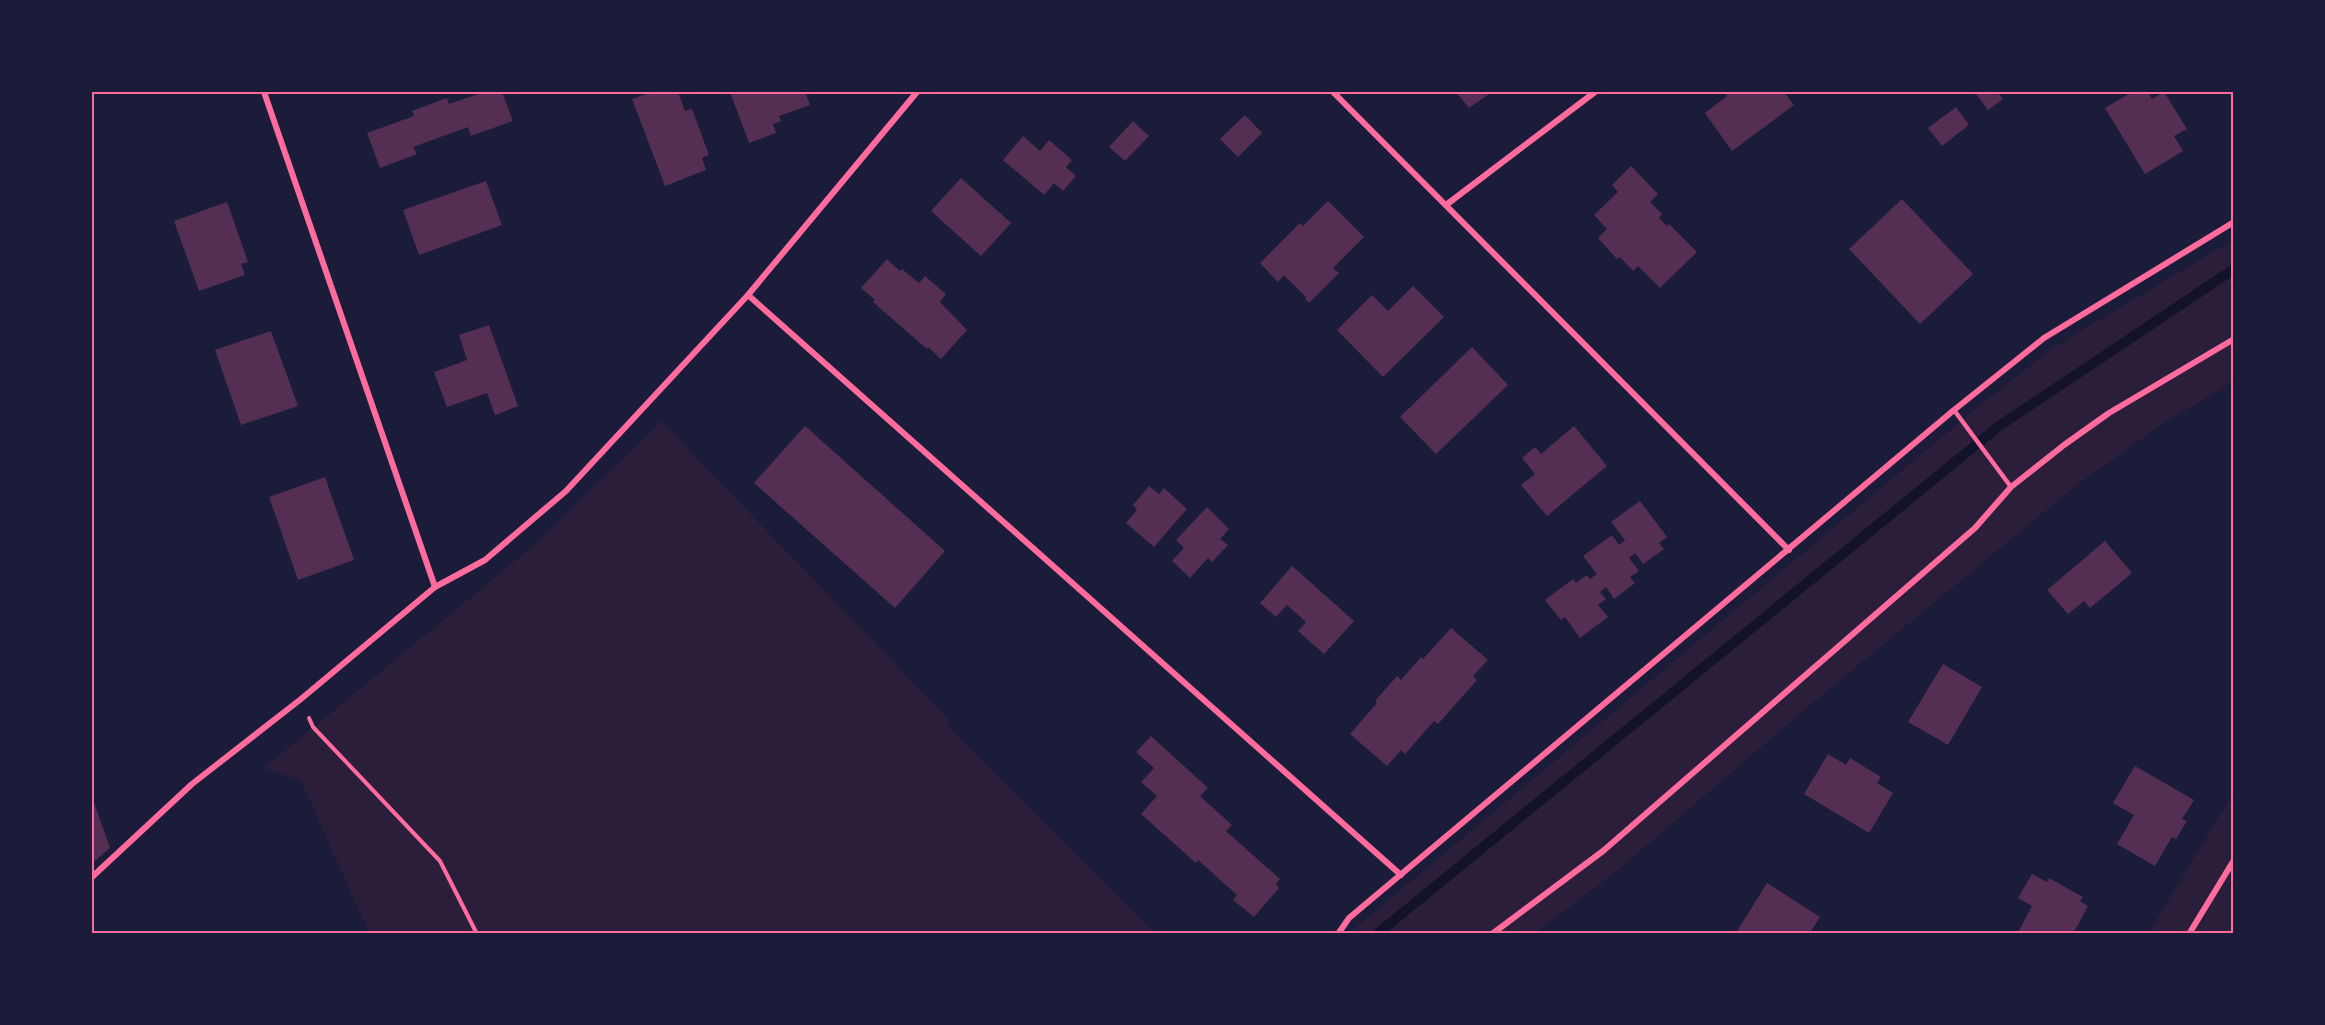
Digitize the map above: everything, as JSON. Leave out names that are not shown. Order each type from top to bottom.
[{"type":"street","points":[[264,92],[435,587]]},
{"type":"street","points":[[92,877],[192,784],[301,699],[435,587],[485,560],[566,491],[748,295],[916,92]]},
{"type":"street","points":[[1333,92],[1789,550]]},
{"type":"street","points":[[1446,205],[1595,92]]},
{"type":"street","points":[[1338,933],[1349,918],[2044,338],[2234,222]]},
{"type":"street","points":[[748,295],[1401,875]]},
{"type":"street","points":[[1492,933],[1603,851],[1976,528],[2011,487],[2109,413],[2234,339]]},
{"type":"street","points":[[2189,933],[2234,860]]},
{"type":"lane","points":[[1954,411],[2011,487]]},
{"type":"path","points":[[301,699],[313,727],[440,861],[477,933]]},
{"type":"shaded area","points":[[2233,240],[2233,382],[2161,425],[2078,484],[1803,711],[1618,870],[1535,933],[1348,934],[1985,401],[2054,347]]},
{"type":"shaded area","points":[[661,421],[950,721],[947,725],[1155,933],[369,933],[301,781],[264,768],[539,541]]},
{"type":"shaded area","points":[[2233,793],[2233,933],[2148,934],[2228,802]]},
{"type":"building","points":[[484,92],[502,92],[513,121],[471,136],[468,127],[413,147],[417,154],[380,168],[367,133],[414,116],[412,111],[447,98],[449,104]]},
{"type":"building","points":[[652,92],[678,92],[685,111],[692,109],[709,155],[702,158],[706,170],[665,186],[632,99]]},
{"type":"building","points":[[730,92],[813,92],[806,94],[810,105],[779,116],[781,121],[773,124],[776,133],[749,143]]},
{"type":"building","points":[[1456,92],[1492,92],[1469,108]]},
{"type":"building","points":[[1724,92],[1784,92],[1794,105],[1732,151],[1705,113],[1727,96]]},
{"type":"building","points":[[1997,92],[2003,99],[1988,110],[1976,94]]},
{"type":"building","points":[[2132,92],[2148,92],[2152,99],[2164,92],[2187,129],[2174,136],[2183,151],[2145,174],[2105,108]]},
{"type":"building","points":[[1956,107],[1969,125],[1942,146],[1928,128]]},
{"type":"building","points":[[1245,115],[1262,133],[1238,157],[1220,139]]},
{"type":"building","points":[[1133,121],[1149,136],[1125,161],[1109,147]]},
{"type":"building","points":[[1023,136],[1040,151],[1049,140],[1072,160],[1066,167],[1076,176],[1063,191],[1054,183],[1044,195],[1003,160]]},
{"type":"building","points":[[1631,166],[1658,194],[1650,202],[1662,214],[1659,218],[1667,226],[1669,224],[1697,252],[1660,288],[1638,266],[1633,271],[1620,257],[1617,259],[1598,238],[1607,229],[1594,215],[1618,192],[1612,185]]},
{"type":"building","points":[[961,178],[1011,223],[981,256],[931,211]]},
{"type":"building","points":[[486,181],[502,225],[419,255],[403,210]]},
{"type":"building","points":[[1902,199],[1973,274],[1920,324],[1849,249]]},
{"type":"building","points":[[1328,201],[1364,237],[1333,268],[1339,273],[1309,303],[1284,275],[1278,282],[1260,263],[1300,223],[1303,226]]},
{"type":"building","points":[[227,202],[248,262],[241,264],[245,275],[199,291],[174,221]]},
{"type":"building","points":[[887,259],[919,283],[925,276],[946,294],[940,302],[967,330],[941,359],[873,302],[875,300],[861,288]]},
{"type":"building","points":[[1413,286],[1444,317],[1383,377],[1337,330],[1372,295],[1388,311]]},
{"type":"building","points":[[489,325],[518,406],[495,415],[487,393],[447,407],[434,372],[467,360],[459,335]]},
{"type":"building","points":[[271,331],[298,406],[241,425],[215,350]]},
{"type":"building","points":[[1472,347],[1508,385],[1436,454],[1400,417]]},
{"type":"building","points":[[805,426],[945,551],[895,608],[754,483]]},
{"type":"building","points":[[1574,426],[1607,466],[1547,516],[1521,485],[1535,474],[1522,458],[1535,447],[1541,454]]},
{"type":"building","points":[[325,477],[354,560],[298,580],[269,497]]},
{"type":"building","points":[[1149,486],[1159,494],[1164,488],[1187,509],[1154,547],[1126,523],[1137,510],[1133,505]]},
{"type":"building","points":[[1640,501],[1667,537],[1659,543],[1664,549],[1643,564],[1635,553],[1629,558],[1639,571],[1630,577],[1635,583],[1614,599],[1606,587],[1600,592],[1606,599],[1598,605],[1608,617],[1580,638],[1565,617],[1561,620],[1545,600],[1573,579],[1576,583],[1587,575],[1590,579],[1597,574],[1583,556],[1612,535],[1619,545],[1625,540],[1611,522]]},
{"type":"building","points":[[1207,507],[1229,529],[1220,539],[1228,545],[1212,562],[1208,558],[1190,578],[1172,561],[1184,548],[1176,540]]},
{"type":"building","points":[[2105,541],[2132,573],[2090,608],[2084,601],[2068,614],[2047,590]]},
{"type":"building","points":[[1292,566],[1354,621],[1324,654],[1298,631],[1306,622],[1287,605],[1276,617],[1260,603]]},
{"type":"building","points":[[1451,628],[1488,660],[1473,676],[1477,680],[1438,724],[1434,721],[1405,754],[1401,750],[1387,766],[1350,734],[1397,676],[1401,680]]},
{"type":"building","points":[[1943,664],[1982,687],[1948,745],[1908,722]]},
{"type":"building","points":[[1151,736],[1208,788],[1200,796],[1232,825],[1226,831],[1280,879],[1276,884],[1279,888],[1254,917],[1233,900],[1237,895],[1198,860],[1196,863],[1141,814],[1157,796],[1141,782],[1154,768],[1136,752]]},
{"type":"building","points":[[1828,754],[1846,765],[1850,758],[1881,777],[1877,783],[1893,793],[1869,833],[1804,794]]},
{"type":"building","points":[[2135,766],[2194,800],[2182,819],[2187,821],[2176,839],[2172,837],[2155,866],[2117,844],[2134,815],[2113,803]]},
{"type":"building","points":[[92,797],[110,848],[92,863]]},
{"type":"building","points":[[2032,874],[2047,882],[2049,878],[2083,897],[2080,901],[2088,906],[2073,934],[2017,934],[2032,906],[2018,898]]},
{"type":"building","points":[[1767,883],[1820,917],[1809,934],[1741,934],[1737,931]]},
{"type":"waterway","points":[[1377,934],[1999,426],[2234,269]]}]
